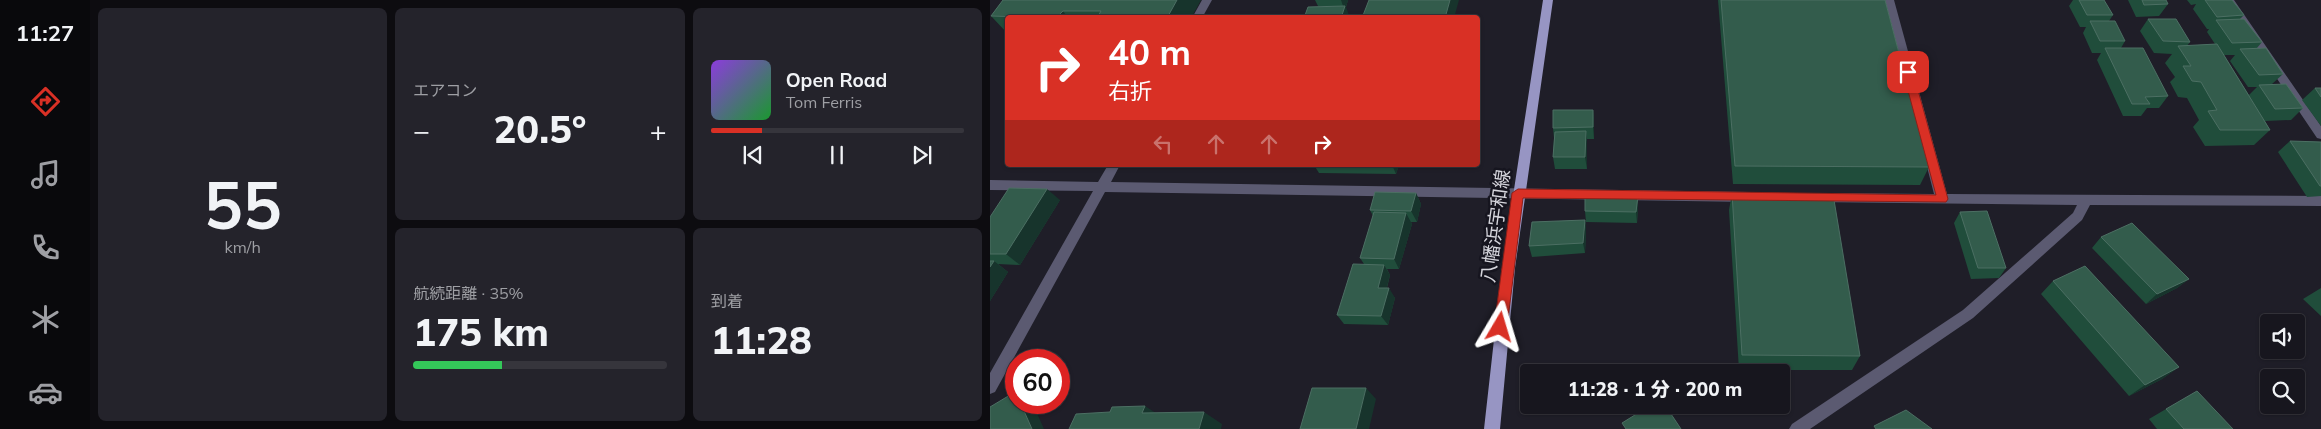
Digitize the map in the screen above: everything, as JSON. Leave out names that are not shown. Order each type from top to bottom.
[{"type":"main road","name":"八幡浜宇和線","points":[[1492,429],[1498,346],[1518,193],[1548,0]]},
{"type":"street","points":[[1199,15],[1207,0]]},
{"type":"street","points":[[1889,0],[1942,199]]},
{"type":"street","points":[[2229,0],[2321,135]]},
{"type":"street","points":[[990,387],[1113,167]]},
{"type":"street","points":[[990,185],[1765,197]]},
{"type":"street","points":[[1804,197],[2321,202]]},
{"type":"street","points":[[1797,429],[1968,314],[2078,216],[2085,201]]},
{"type":"building","points":[[1003,0],[1177,0],[1169,15],[1099,15],[1101,11],[1063,11],[1059,15],[991,16]]},
{"type":"building","points":[[1369,0],[1450,0],[1446,15],[1363,15]]},
{"type":"building","points":[[1721,0],[1885,0],[1929,167],[1735,166]]},
{"type":"building","points":[[2079,0],[2104,0],[2113,15],[2087,15]]},
{"type":"building","points":[[2142,0],[2166,0],[2168,4],[2144,5]]},
{"type":"building","points":[[2205,0],[2232,0],[2244,15],[2217,17]]},
{"type":"building","points":[[1345,6],[1342,15],[1305,15],[1308,7]]},
{"type":"building","points":[[2148,19],[2176,19],[2190,42],[2163,41]]},
{"type":"building","points":[[2244,19],[2262,42],[2232,43],[2216,20]]},
{"type":"building","points":[[2090,21],[2115,21],[2125,41],[2100,41]]},
{"type":"building","points":[[2217,44],[2270,130],[2220,130],[2208,111],[2217,110],[2201,82],[2192,81],[2183,66],[2191,66],[2178,46]]},
{"type":"building","points":[[2105,48],[2143,48],[2168,96],[2145,97],[2150,104],[2132,104]]},
{"type":"building","points":[[2266,48],[2283,74],[2259,75],[2240,49]]},
{"type":"building","points":[[2286,84],[2303,108],[2275,109],[2259,85]]},
{"type":"building","points":[[2315,88],[2321,88],[2321,97]]},
{"type":"building","points":[[1553,110],[1593,110],[1593,127],[1553,128]]},
{"type":"building","points":[[1586,131],[1585,157],[1553,157],[1555,132]]},
{"type":"building","points":[[2290,141],[2321,142],[2321,186],[2320,186]]},
{"type":"building","points":[[1009,188],[1047,189],[1006,254],[990,254],[990,217]]},
{"type":"building","points":[[1375,192],[1416,193],[1411,211],[1370,210]]},
{"type":"building","points":[[1732,193],[1833,194],[1860,356],[1742,355]]},
{"type":"building","points":[[1638,196],[1636,212],[1585,211],[1585,197]]},
{"type":"building","points":[[1987,211],[2006,268],[1978,268],[1960,212]]},
{"type":"building","points":[[1374,212],[1406,213],[1394,259],[1360,258]]},
{"type":"building","points":[[1585,220],[1583,243],[1529,246],[1532,222]]},
{"type":"building","points":[[2132,223],[2189,279],[2157,294],[2101,237]]},
{"type":"building","points":[[1353,264],[1384,265],[1378,288],[1389,288],[1381,316],[1337,315]]},
{"type":"building","points":[[2085,266],[2179,367],[2145,385],[2053,281]]},
{"type":"building","points":[[1312,388],[1366,388],[1356,429],[1300,429]]},
{"type":"building","points":[[2197,391],[2233,429],[2184,429],[2166,409]]},
{"type":"building","points":[[1005,398],[1005,414],[1025,414],[1032,429],[990,429],[990,407]]},
{"type":"building","points":[[1145,406],[1142,413],[1204,412],[1199,429],[1069,429],[1076,414],[1110,412],[1112,407]]},
{"type":"building","points":[[1906,410],[1932,429],[1876,429],[1874,426]]},
{"type":"building","points":[[1636,414],[1671,414],[1681,429],[1626,429],[1622,423]]},
{"type":"route","points":[[1500,327],[1518,193],[1942,199],[1908,72]]}]
